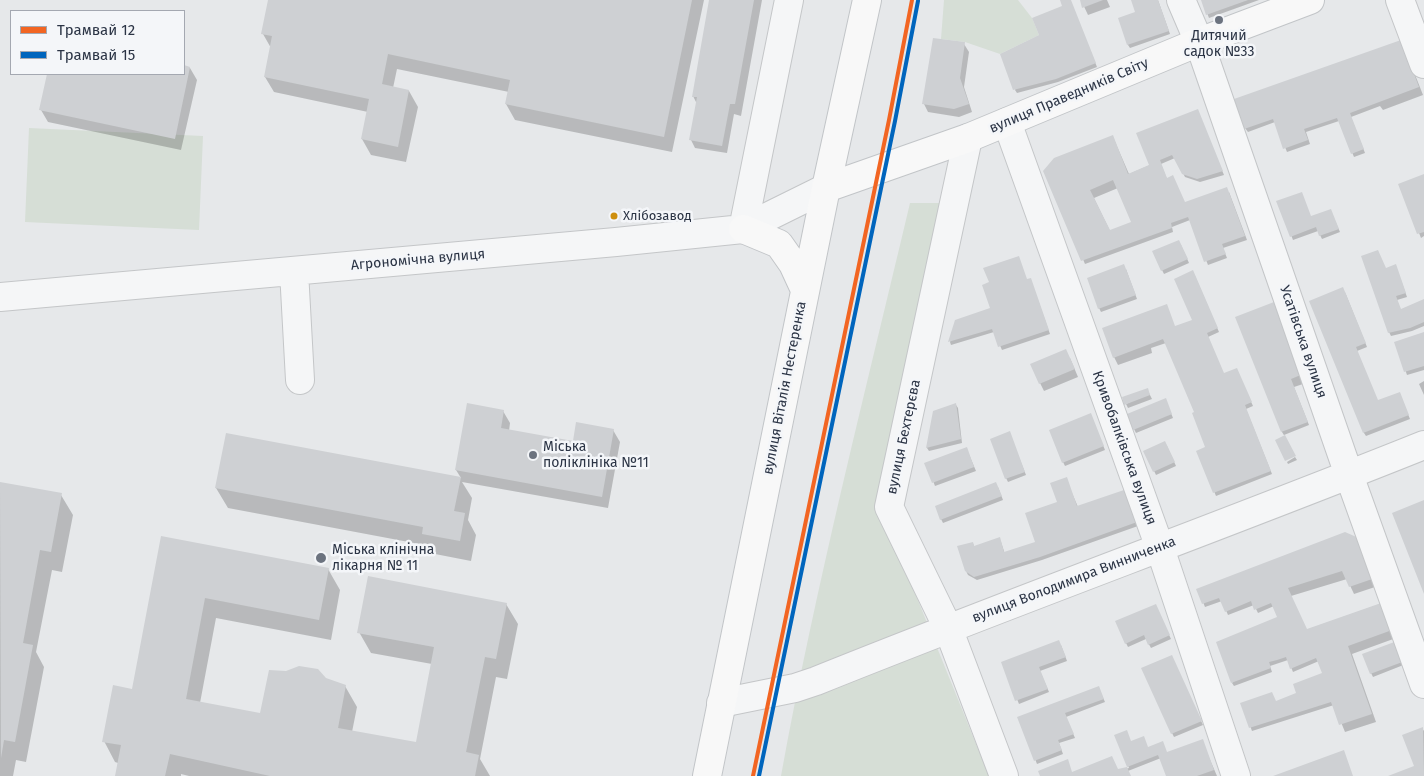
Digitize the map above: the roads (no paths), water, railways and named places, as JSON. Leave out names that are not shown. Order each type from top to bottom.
[{"type":"main road","name":"вулиця Віталія Нестеренка","points":[[707,776],[826,188],[867,0]]},
{"type":"main road","name":"вулиця Праведників Світу","points":[[826,188],[968,138],[1199,42],[1310,0]]},
{"type":"main road","points":[[743,229],[779,244],[793,264],[805,290]]},
{"type":"street","points":[[743,229],[789,0]]},
{"type":"street","name":"Усатівська вулиця","points":[[1182,0],[1199,42],[1348,475],[1424,684]]},
{"type":"street","points":[[1400,0],[1424,64]]},
{"type":"street","name":"Кривобалківська вулиця","points":[[1007,122],[1160,548],[1236,776]]},
{"type":"street","name":"вулиця Бехтерєва","points":[[968,138],[889,507],[948,628],[1004,776]]},
{"type":"street","name":"Агрономічна вулиця","points":[[0,297],[743,229],[826,188]]},
{"type":"street","points":[[294,271],[300,380]]},
{"type":"street","name":"вулиця Володимира Винниченка","points":[[721,704],[795,688],[1424,445]]},
{"type":"tram line","name":"12","points":[[753,776],[889,120],[912,0]]},
{"type":"tram line","name":"15","points":[[759,776],[895,121],[918,1]]},
{"type":"place","name":"Дитячий садок №33","points":[[1219,20]]},
{"type":"place","name":"Хлібозавод","points":[[614,216]]},
{"type":"place","name":"Міська поліклініка №11","points":[[533,455]]},
{"type":"place","name":"Міська клінічна лікарня № 11","points":[[321,558]]}]
